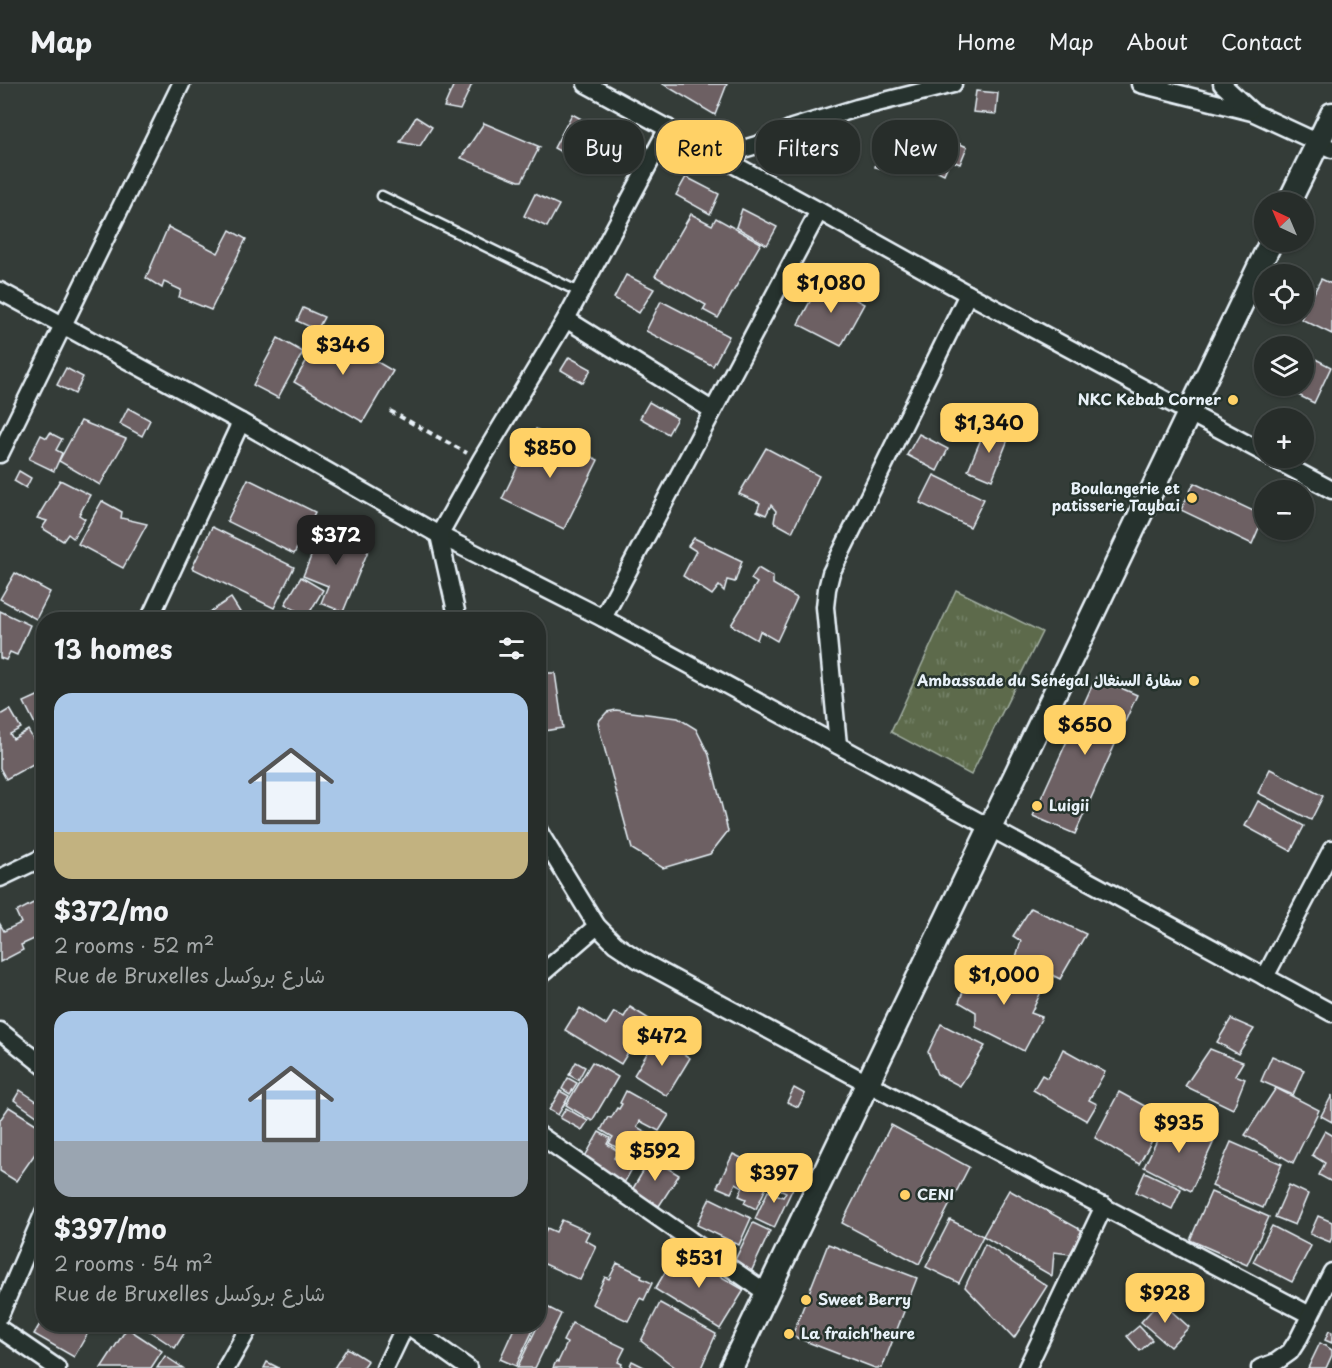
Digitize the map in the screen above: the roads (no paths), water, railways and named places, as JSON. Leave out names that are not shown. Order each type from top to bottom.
[{"type":"main road","points":[[1296,192],[1325,146],[1332,114]]},
{"type":"main road","points":[[731,1368],[1266,252]]},
{"type":"street","points":[[0,454],[181,84]]},
{"type":"street","points":[[586,84],[656,122]]},
{"type":"street","points":[[744,149],[760,144],[792,128],[857,108],[953,84]]},
{"type":"street","points":[[1140,84],[1252,112],[1325,146]]},
{"type":"street","points":[[1222,84],[1252,112]]},
{"type":"street","points":[[456,612],[439,535],[481,460],[566,319],[656,150]]},
{"type":"street","points":[[744,169],[968,294],[1254,448]]},
{"type":"street","points":[[603,618],[819,211]]},
{"type":"street","points":[[0,291],[241,422],[439,535],[603,618],[1332,1013]]},
{"type":"street","points":[[838,745],[825,607],[831,573],[968,294]]},
{"type":"street","points":[[566,319],[712,410]]},
{"type":"street","points":[[153,612],[241,422]]},
{"type":"street","points":[[1291,468],[1332,490]]},
{"type":"street","points":[[546,843],[597,926],[615,944],[639,960],[869,1084],[1310,1315]]},
{"type":"street","points":[[1265,976],[1332,849]]},
{"type":"street","points":[[0,878],[36,861]]},
{"type":"street","points":[[546,970],[597,926]]},
{"type":"street","points":[[0,1031],[36,1060]]},
{"type":"street","points":[[546,1140],[768,1294]]},
{"type":"street","points":[[1027,1368],[1104,1206]]},
{"type":"street","points":[[0,1315],[36,1231]]},
{"type":"street","points":[[1260,1368],[1276,1362],[1290,1352],[1332,1272]]},
{"type":"street","points":[[0,1329],[57,1368]]},
{"type":"street","points":[[226,1368],[246,1332]]},
{"type":"street","points":[[385,1368],[402,1332]]},
{"type":"street","points":[[417,1332],[468,1368]]},
{"type":"lane","points":[[382,196],[579,292]]},
{"type":"place","name":"NKC Kebab Corner","points":[[1233,400]]},
{"type":"place","name":"Boulangerie et patisserie Taybai","points":[[1192,498]]},
{"type":"place","name":"Ambassade du Sénégal سفارة السنغال","points":[[1194,681]]},
{"type":"place","name":"Luigii","points":[[1037,806]]},
{"type":"place","name":"CENI","points":[[905,1195]]},
{"type":"place","name":"Sweet Berry","points":[[806,1300]]},
{"type":"place","name":"La fraich'heure","points":[[789,1334]]}]
